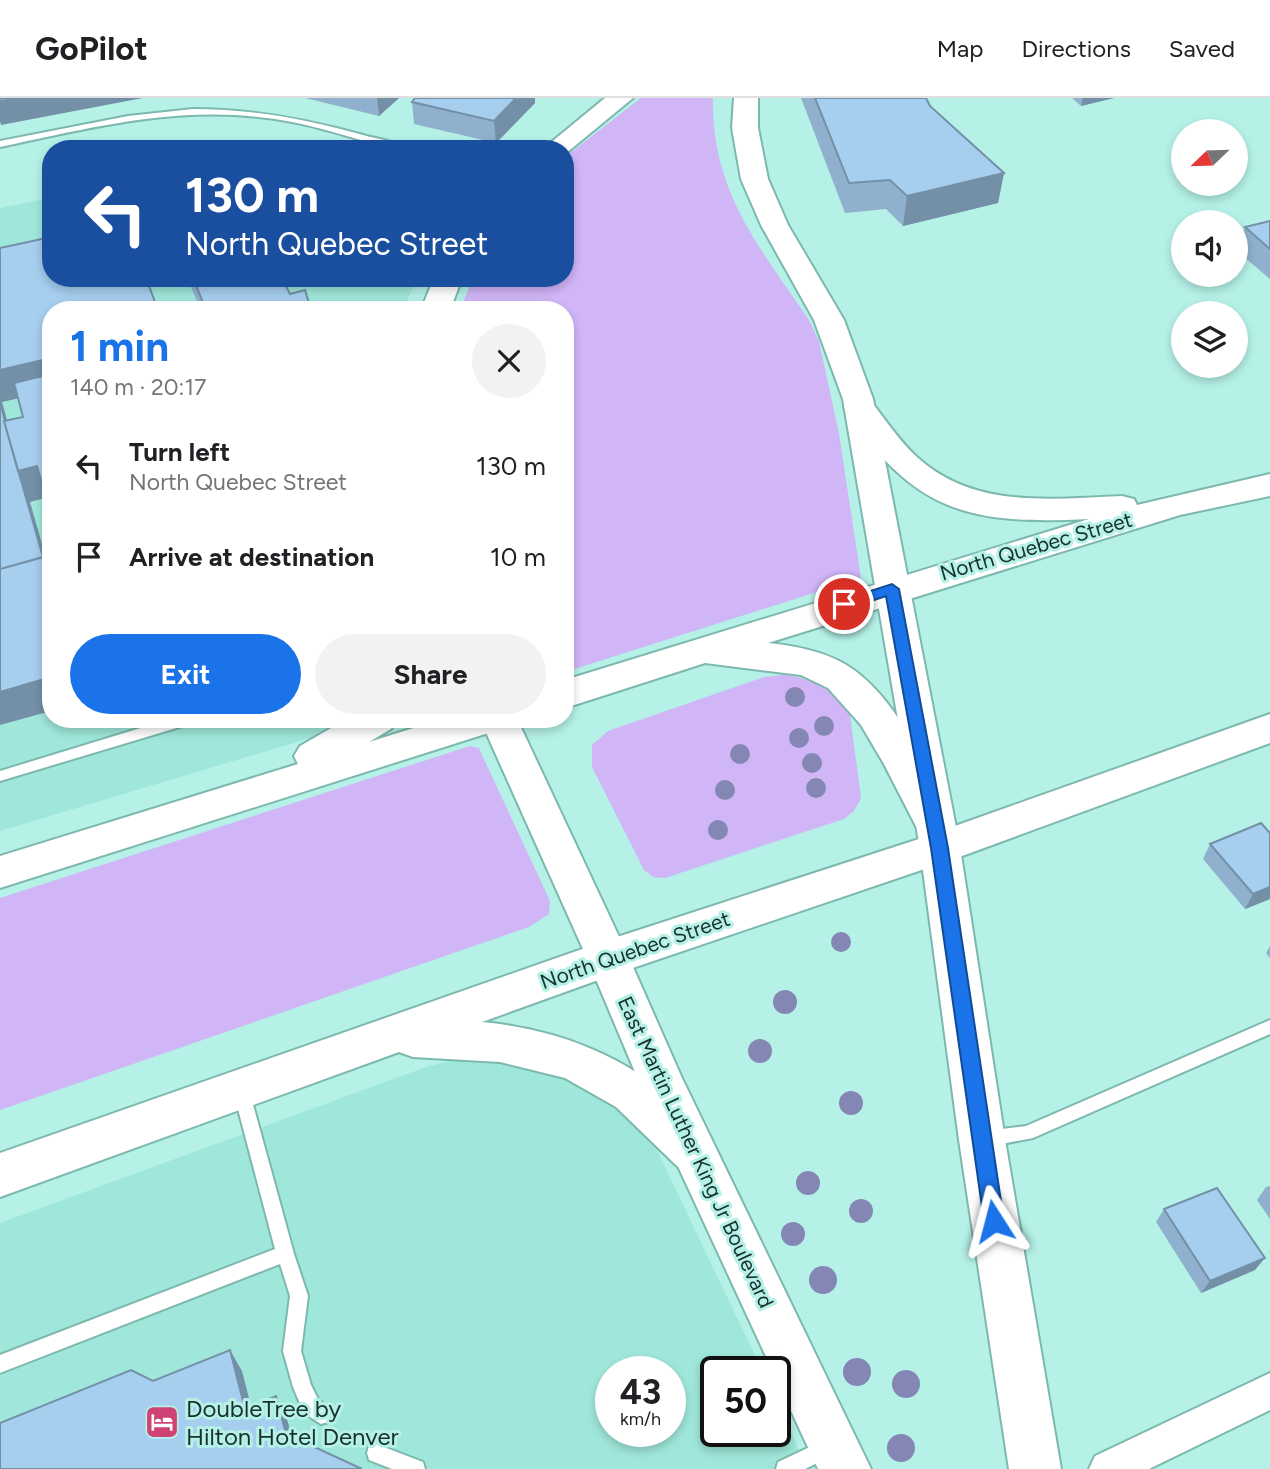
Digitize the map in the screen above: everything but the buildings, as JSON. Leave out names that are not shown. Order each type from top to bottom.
[{"type":"main road","points":[[567,140],[621,98]]},
{"type":"main road","points":[[746,98],[746,155],[761,203],[817,297],[841,346],[859,407],[938,838],[982,1140],[1035,1469]]},
{"type":"main road","points":[[859,407],[912,470],[948,492],[981,504],[1032,510],[1177,505]]},
{"type":"main road","name":"North Quebec Street","points":[[574,691],[892,589],[1177,505],[1270,485]]},
{"type":"main road","points":[[698,651],[795,661],[820,667],[843,679],[858,695],[891,744],[938,838]]},
{"type":"main road","points":[[234,799],[362,728]]},
{"type":"main road","points":[[0,872],[459,728]]},
{"type":"main road","name":"East Martin Luther King Jr Boulevard","points":[[502,728],[694,1152],[839,1457]]},
{"type":"main road","name":"North Quebec Street","points":[[0,1175],[938,838],[1270,728]]},
{"type":"main road","points":[[386,1038],[502,1041],[547,1051],[600,1074],[632,1093],[694,1152]]},
{"type":"street","points":[[1108,1469],[1270,1391]]},
{"type":"lane","points":[[0,144],[122,119],[182,111],[257,114],[366,140]]},
{"type":"lane","points":[[0,776],[158,728]]},
{"type":"lane","points":[[982,1140],[1027,1133],[1270,1027]]},
{"type":"lane","points":[[240,1089],[299,1296],[292,1351],[302,1387],[311,1406],[321,1415]]},
{"type":"lane","points":[[0,1364],[285,1254]]},
{"type":"lane","points":[[376,1453],[416,1469]]},
{"type":"lane","points":[[785,1469],[839,1457]]},
{"type":"shaded area","points":[[641,98],[713,98],[720,162],[730,190],[757,243],[809,320],[819,341],[839,434],[861,578],[574,669],[574,301],[464,301],[469,287],[574,287],[574,150]]},
{"type":"shaded area","points":[[42,200],[42,287],[414,287],[406,301],[42,301],[42,728],[334,728],[307,739],[0,831],[0,208]]},
{"type":"shaded area","points":[[782,675],[802,678],[821,686],[837,698],[850,715],[861,798],[854,811],[844,819],[665,878],[653,877],[644,870],[592,767],[592,745],[608,731],[764,677]]},
{"type":"shaded area","points":[[470,746],[479,748],[550,901],[549,914],[529,927],[0,1110],[0,898]]},
{"type":"shaded area","points":[[464,1057],[545,1064],[644,1123],[755,1356],[700,1356],[700,1447],[791,1447],[791,1433],[808,1469],[0,1469],[0,1223],[426,1067]]},
{"type":"place","name":"DoubleTree by Hilton Hotel Denver","points":[[162,1422]]},
{"type":"route","points":[[844,604],[892,589],[940,848],[994,1221]]}]
